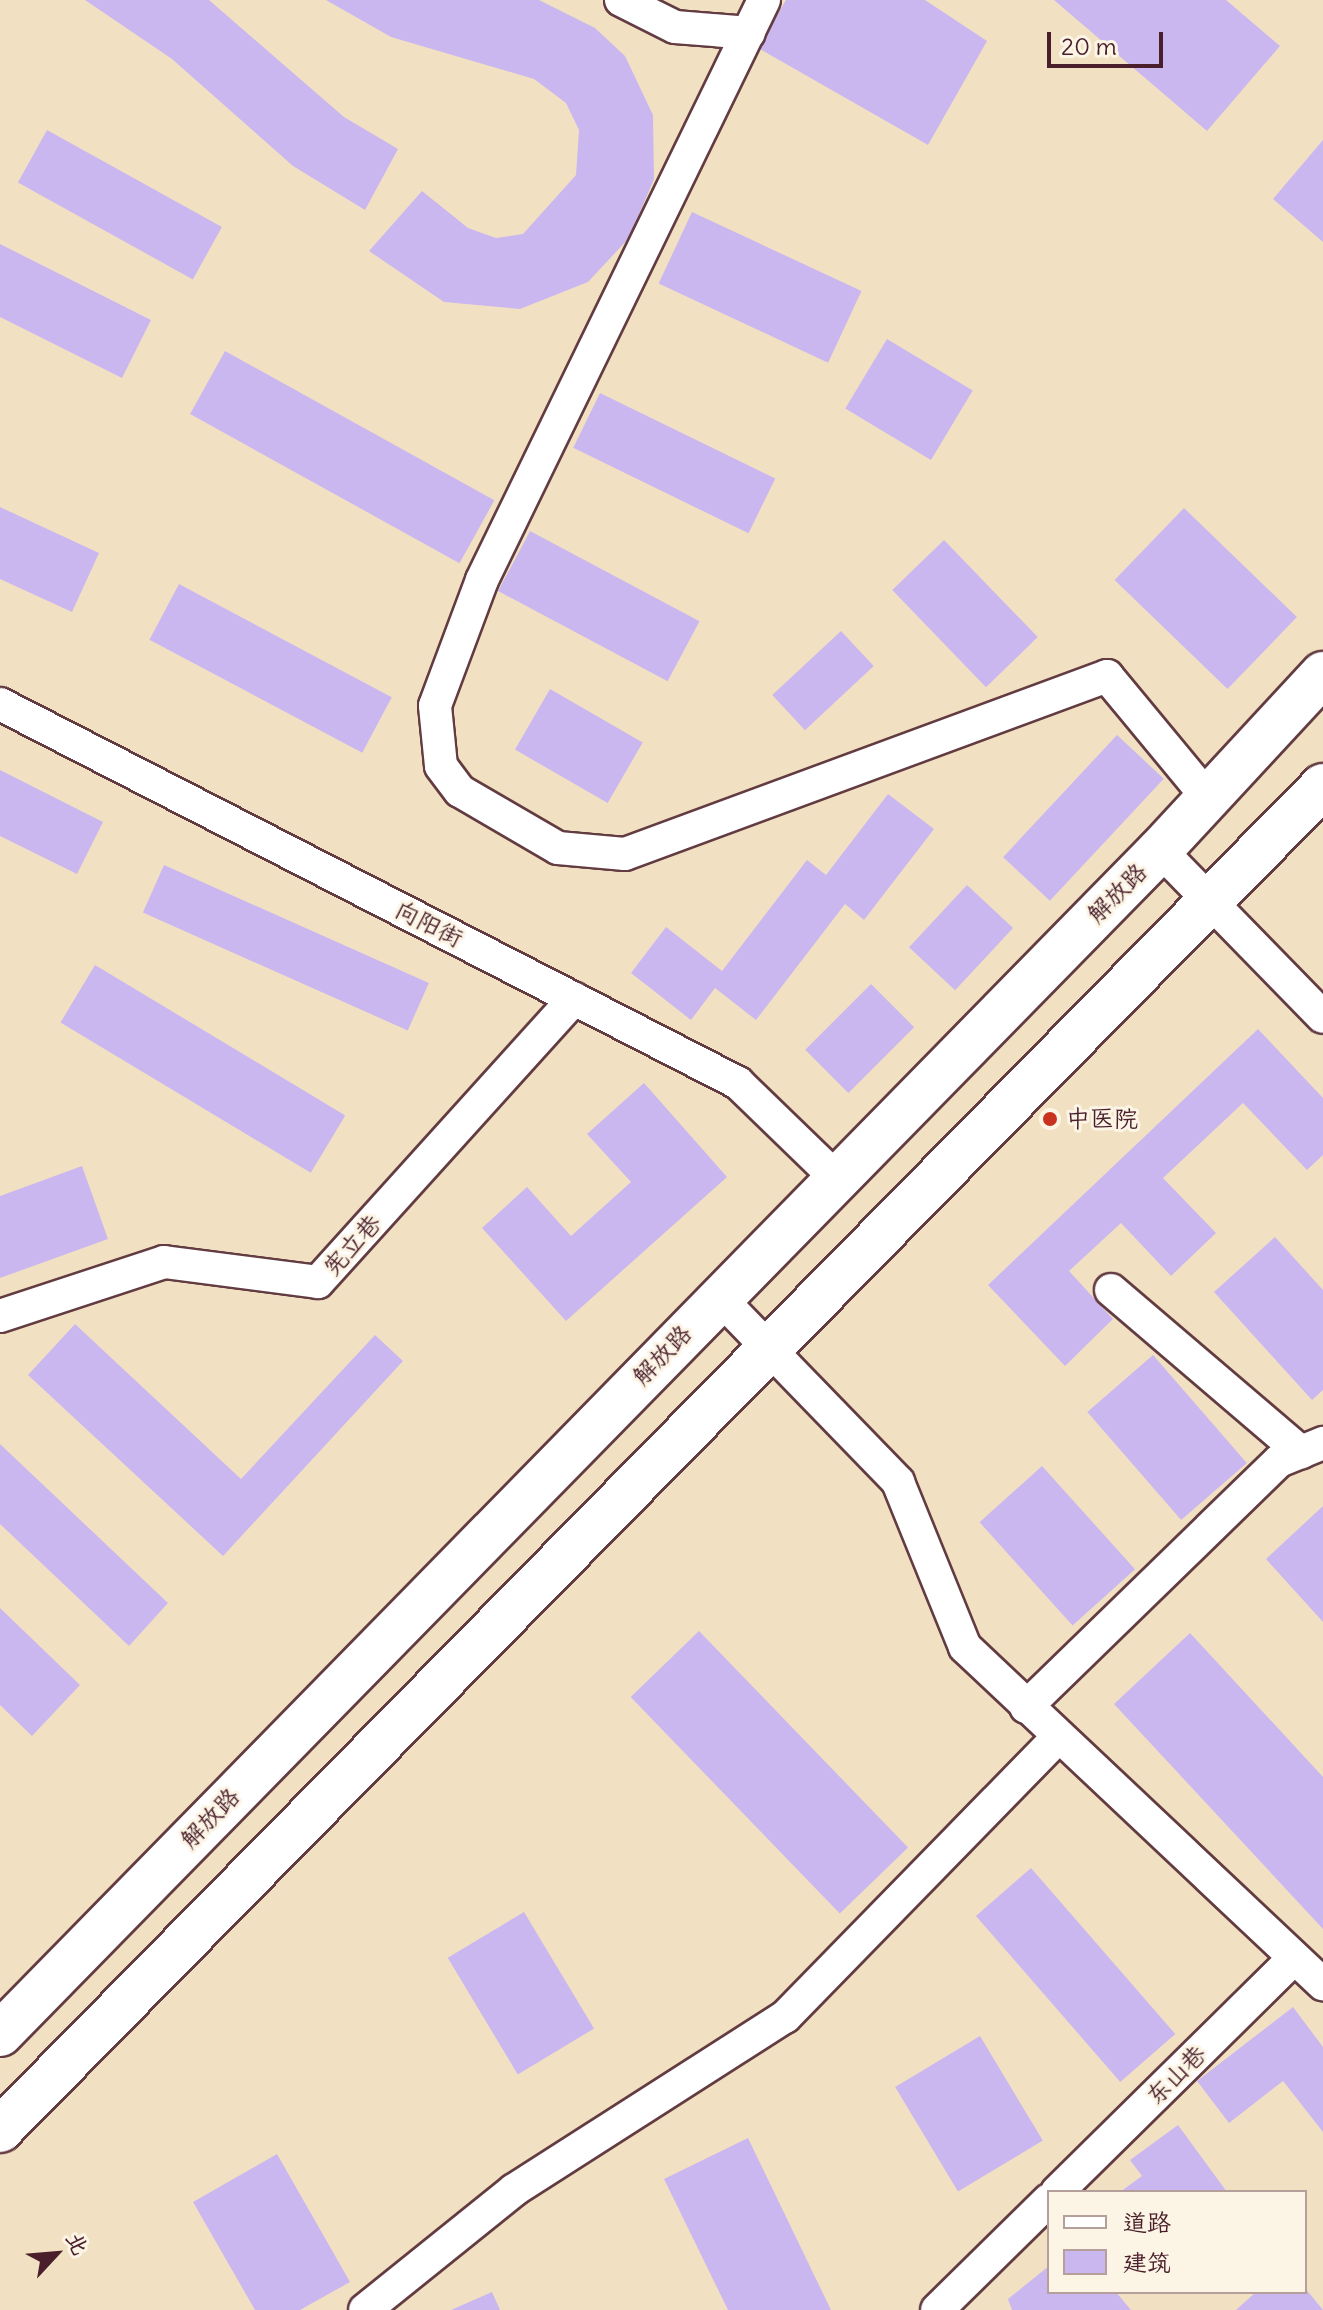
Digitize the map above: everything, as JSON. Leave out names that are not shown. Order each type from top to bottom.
[{"type":"main road","name":"解放路","points":[[0,2034],[718,1296],[1160,850],[1323,674]]},
{"type":"main road","points":[[0,2130],[766,1351],[1212,906],[1323,786]]},
{"type":"street","points":[[621,0],[675,27],[749,33]]},
{"type":"street","points":[[764,0],[482,580],[435,706],[441,766],[460,791],[558,848],[625,854],[1107,676],[1208,798]]},
{"type":"street","name":"向阳街","points":[[0,704],[738,1083],[835,1177]]},
{"type":"street","points":[[1160,850],[1323,1017]]},
{"type":"street","name":"宪立巷","points":[[0,1316],[164,1262],[318,1282],[574,999]]},
{"type":"street","points":[[1026,1707],[1279,1461],[1312,1447],[1111,1290]]},
{"type":"street","points":[[718,1296],[766,1351],[898,1482],[965,1647],[1323,1984]]},
{"type":"street","points":[[365,2310],[514,2190],[785,2017],[1058,1737]]},
{"type":"street","name":"东山巷","points":[[1059,2190],[1294,1958]]},
{"type":"street","points":[[937,2310],[1047,2202]]},
{"type":"building","points":[[85,0],[209,0],[344,117],[398,149],[365,210],[293,166],[172,59]]},
{"type":"building","points":[[326,0],[539,0],[595,28],[625,56],[653,115],[654,179],[629,238],[588,282],[520,309],[444,302],[369,251],[422,191],[468,228],[496,238],[523,234],[576,175],[579,130],[566,103],[534,79],[391,37]]},
{"type":"building","points":[[786,0],[925,0],[987,41],[928,145],[758,48]]},
{"type":"building","points":[[1054,0],[1226,0],[1280,46],[1207,131]]},
{"type":"building","points":[[47,130],[222,227],[193,279],[18,182]]},
{"type":"building","points":[[1323,140],[1323,242],[1273,199]]},
{"type":"building","points":[[692,212],[861,291],[828,363],[659,284]]},
{"type":"building","points":[[0,244],[151,320],[122,378],[0,317]]},
{"type":"building","points":[[887,339],[973,391],[931,460],[845,408]]},
{"type":"building","points":[[225,351],[494,500],[459,563],[190,414]]},
{"type":"building","points":[[600,393],[775,478],[749,533],[573,448]]},
{"type":"building","points":[[0,507],[99,553],[72,612],[0,579]]},
{"type":"building","points":[[1184,508],[1297,617],[1227,689],[1115,580]]},
{"type":"building","points":[[530,531],[700,621],[668,681],[498,591]]},
{"type":"building","points":[[944,540],[1038,637],[986,687],[892,590]]},
{"type":"building","points":[[179,584],[392,697],[362,753],[149,640]]},
{"type":"building","points":[[841,631],[874,666],[805,730],[772,695]]},
{"type":"building","points":[[550,689],[643,742],[608,803],[515,750]]},
{"type":"building","points":[[1117,735],[1164,779],[1050,901],[1003,857]]},
{"type":"building","points":[[0,770],[103,822],[77,874],[0,836]]},
{"type":"building","points":[[888,794],[934,829],[864,920],[845,904],[756,1020],[715,988],[691,1020],[631,973],[666,927],[722,971],[807,860],[826,875]]},
{"type":"building","points":[[164,865],[429,983],[408,1030],[143,913]]},
{"type":"building","points":[[967,885],[1013,928],[955,990],[909,947]]},
{"type":"building","points":[[95,965],[345,1115],[311,1173],[60,1022]]},
{"type":"building","points":[[871,984],[914,1027],[848,1093],[805,1050]]},
{"type":"building","points":[[1258,1029],[1323,1098],[1323,1155],[1307,1170],[1243,1103],[1163,1178],[1216,1233],[1171,1276],[1121,1223],[1069,1271],[1113,1319],[1065,1366],[988,1285]]},
{"type":"building","points":[[644,1083],[727,1177],[566,1321],[482,1228],[527,1187],[571,1236],[631,1182],[587,1134]]},
{"type":"building","points":[[82,1166],[108,1239],[0,1278],[0,1196]]},
{"type":"building","points":[[1275,1237],[1323,1290],[1323,1390],[1312,1400],[1214,1292]]},
{"type":"building","points":[[75,1324],[241,1479],[375,1335],[403,1361],[223,1556],[28,1375]]},
{"type":"building","points":[[1153,1355],[1247,1463],[1181,1520],[1087,1412]]},
{"type":"building","points":[[0,1444],[168,1603],[129,1646],[0,1524]]},
{"type":"building","points":[[1042,1466],[1135,1569],[1073,1626],[980,1522]]},
{"type":"building","points":[[1323,1506],[1323,1622],[1266,1559]]},
{"type":"building","points":[[0,1608],[80,1685],[32,1736],[0,1705]]},
{"type":"building","points":[[699,1631],[908,1848],[840,1914],[631,1697]]},
{"type":"building","points":[[1190,1633],[1323,1777],[1323,1929],[1114,1704]]},
{"type":"building","points":[[1031,1868],[1175,2034],[1120,2082],[976,1916]]},
{"type":"building","points":[[524,1912],[594,2029],[518,2074],[448,1958]]},
{"type":"building","points":[[1293,2007],[1323,2047],[1323,2132],[1283,2081],[1229,2123],[1197,2081]]},
{"type":"building","points":[[980,2036],[1043,2141],[958,2192],[895,2087]]},
{"type":"building","points":[[1178,2125],[1226,2190],[1123,2190],[1142,2176],[1130,2160]]},
{"type":"building","points":[[748,2138],[831,2310],[728,2310],[664,2179]]},
{"type":"building","points":[[277,2154],[350,2282],[300,2310],[255,2310],[193,2202]]},
{"type":"building","points":[[1047,2268],[1047,2294],[1118,2294],[1131,2310],[1012,2310],[1008,2299]]},
{"type":"building","points":[[1307,2290],[1323,2310],[1236,2310],[1254,2294],[1307,2294]]},
{"type":"building","points":[[492,2292],[500,2310],[451,2310]]},
{"type":"place","name":"中医院","points":[[1050,1119]]}]
